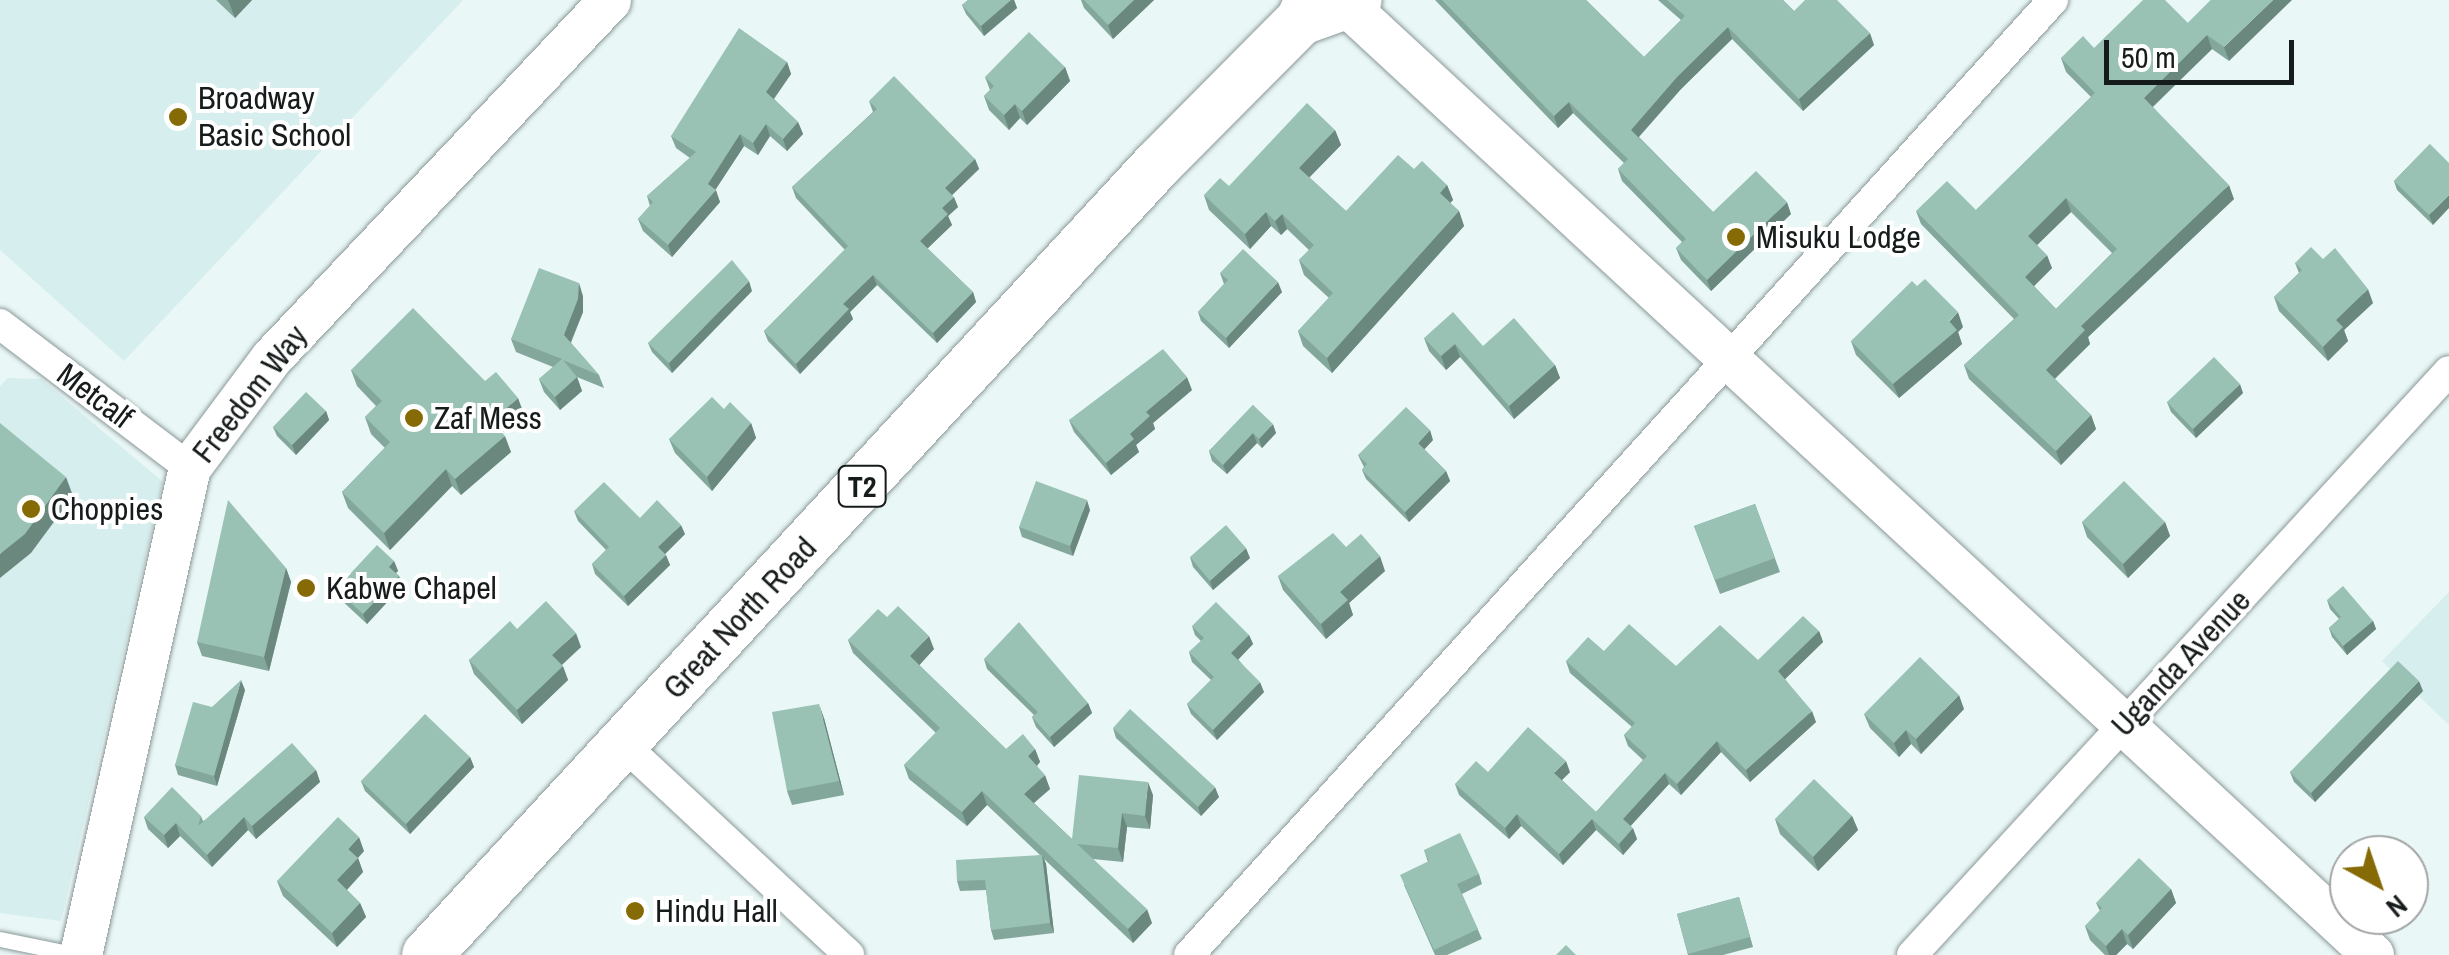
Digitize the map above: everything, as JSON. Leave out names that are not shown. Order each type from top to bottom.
[{"type":"highway","name":"Great North Road","points":[[427,955],[1156,166],[1332,6]]},
{"type":"main road","name":"Freedom Way","points":[[80,955],[190,468],[272,358],[610,0]]},
{"type":"main road","points":[[1332,6],[1727,360],[2373,955]]},
{"type":"street","points":[[1189,955],[2052,0]]},
{"type":"street","name":"Metcalf","points":[[3,332],[190,468]]},
{"type":"street","name":"Uganda Avenue","points":[[1912,955],[2449,371]]},
{"type":"street","points":[[624,745],[850,955]]},
{"type":"lane","points":[[0,938],[80,955]]},
{"type":"shaded area","name":"Broadway Basic School","points":[[0,0],[463,0],[124,361],[0,250]]},
{"type":"shaded area","points":[[8,378],[41,379],[163,482],[61,921],[0,913],[0,386]]},
{"type":"shaded area","points":[[2449,592],[2449,725],[2382,661]]},
{"type":"building","points":[[968,0],[1011,0],[981,26],[962,5]]},
{"type":"building","points":[[1084,0],[1134,0],[1108,25]]},
{"type":"building","points":[[1442,0],[1586,0],[1644,57],[1685,16],[1667,0],[1783,0],[1794,11],[1805,0],[1837,0],[1870,33],[1799,99],[1728,27],[1631,130],[1713,212],[1756,171],[1787,202],[1707,280],[1676,248],[1686,239],[1618,169],[1628,159],[1569,102],[1554,116]]},
{"type":"building","points":[[2143,0],[2165,0],[2188,23],[2211,0],[2273,0],[2224,47],[2207,35],[2144,98],[2229,185],[2081,326],[2085,330],[2046,370],[2091,415],[2056,451],[1964,365],[2019,315],[1916,211],[1947,181],[1976,210],[2095,93],[2061,58],[2083,36],[2094,48]],"holes":[[[2066,198],[2117,249],[2056,309],[2025,277],[2047,255],[2028,236]]]},
{"type":"building","points":[[739,28],[787,62],[766,92],[798,122],[783,139],[766,124],[753,143],[740,134],[708,184],[716,190],[668,245],[638,219],[653,202],[647,196],[696,152],[671,136]]},
{"type":"building","points":[[1029,32],[1065,67],[1022,111],[1015,104],[1004,115],[984,96],[994,86],[985,77]]},
{"type":"building","points":[[894,76],[975,159],[945,188],[954,197],[942,208],[948,214],[920,241],[973,292],[933,333],[873,275],[843,304],[849,309],[796,364],[764,331],[848,246],[792,187],[877,109],[869,101]]},
{"type":"building","points":[[1307,103],[1335,130],[1299,168],[1346,211],[1398,155],[1414,169],[1422,161],[1447,185],[1440,193],[1459,211],[1327,358],[1298,331],[1333,293],[1299,260],[1314,245],[1282,214],[1275,221],[1266,212],[1245,234],[1204,195],[1220,178],[1229,186]]},
{"type":"building","points":[[2430,144],[2449,163],[2449,195],[2429,215],[2394,181]]},
{"type":"building","points":[[2311,247],[2323,259],[2335,248],[2368,289],[2336,320],[2343,327],[2323,347],[2274,297],[2302,270],[2295,263]]},
{"type":"building","points":[[1243,249],[1278,282],[1226,338],[1198,312],[1228,280],[1220,273]]},
{"type":"building","points":[[732,260],[749,281],[669,363],[648,343]]},
{"type":"building","points":[[539,268],[579,283],[578,299],[564,335],[599,375],[563,360],[577,377],[555,397],[539,379],[562,359],[511,339]]},
{"type":"building","points":[[1925,279],[1958,312],[1949,321],[1957,330],[1893,384],[1851,341],[1912,281],[1917,286]]},
{"type":"building","points":[[413,308],[485,381],[496,372],[518,398],[492,421],[505,436],[455,479],[446,469],[384,533],[342,492],[390,442],[365,417],[382,401],[351,370]]},
{"type":"building","points":[[1453,312],[1483,346],[1514,318],[1555,365],[1509,406],[1455,344],[1441,356],[1424,338]]},
{"type":"building","points":[[1163,349],[1187,377],[1146,412],[1150,416],[1130,434],[1134,439],[1106,463],[1069,420]]},
{"type":"building","points":[[2214,357],[2240,384],[2193,429],[2167,402]]},
{"type":"building","points":[[306,392],[326,411],[292,445],[273,427]]},
{"type":"building","points":[[712,397],[724,409],[730,402],[751,423],[707,477],[669,439]]},
{"type":"building","points":[[1253,405],[1273,424],[1259,439],[1253,433],[1223,465],[1209,451]]},
{"type":"building","points":[[1406,407],[1430,430],[1418,443],[1446,471],[1405,512],[1362,470],[1367,464],[1358,455]]},
{"type":"building","name":"Choppies","points":[[0,423],[66,477],[25,534],[0,554]]},
{"type":"building","points":[[1036,481],[1087,500],[1070,546],[1019,527]]},
{"type":"building","points":[[2124,481],[2165,522],[2123,564],[2082,522]]},
{"type":"building","points":[[604,482],[640,518],[657,500],[681,525],[658,547],[666,555],[624,596],[592,564],[609,547],[574,511]]},
{"type":"building","points":[[228,500],[286,568],[264,657],[197,642]]},
{"type":"building","points":[[1755,504],[1775,558],[1715,580],[1694,526]]},
{"type":"building","points":[[1226,525],[1246,548],[1210,581],[1190,557]]},
{"type":"building","points":[[1333,533],[1346,547],[1361,534],[1380,556],[1340,592],[1348,600],[1321,624],[1278,576]]},
{"type":"building","points":[[377,545],[394,561],[389,567],[399,576],[363,614],[336,589]]},
{"type":"building","points":[[2343,586],[2373,621],[2343,646],[2329,628],[2341,617],[2327,600]]},
{"type":"building","points":[[546,601],[576,633],[552,655],[563,666],[517,710],[469,660],[510,621],[517,629]]},
{"type":"building","points":[[1216,602],[1249,635],[1231,653],[1260,682],[1213,730],[1187,704],[1214,677],[1189,652],[1204,638],[1192,626]]},
{"type":"building","points":[[898,606],[929,636],[910,656],[1006,749],[1023,734],[1035,749],[1028,756],[1045,775],[1024,794],[1072,839],[1079,775],[1148,782],[1145,816],[1122,813],[1118,848],[1077,844],[1147,909],[1128,929],[982,791],[962,812],[904,765],[940,728],[848,640],[878,609],[887,617]]},
{"type":"building","points":[[1803,616],[1819,631],[1778,671],[1812,711],[1746,770],[1717,741],[1677,784],[1665,773],[1623,819],[1633,828],[1619,844],[1592,819],[1559,854],[1517,814],[1505,828],[1455,784],[1476,761],[1488,772],[1528,727],[1566,761],[1554,773],[1596,812],[1647,756],[1624,735],[1635,723],[1566,661],[1588,637],[1604,651],[1629,624],[1676,666],[1720,625],[1758,660]]},
{"type":"building","points":[[1019,622],[1088,703],[1050,737],[1032,717],[1038,712],[984,659]]},
{"type":"building","points":[[1920,657],[1959,695],[1916,739],[1906,730],[1894,743],[1864,714]]},
{"type":"building","points":[[2398,661],[2419,681],[2311,793],[2290,772]]},
{"type":"building","points":[[241,680],[214,776],[175,765],[193,702],[212,707]]},
{"type":"building","points":[[819,704],[839,781],[787,791],[772,712]]},
{"type":"building","points":[[1130,709],[1215,787],[1198,807],[1113,728]]},
{"type":"building","points":[[425,714],[470,757],[406,824],[361,781]]},
{"type":"building","points":[[292,743],[316,770],[252,826],[244,817],[207,855],[176,823],[164,835],[144,817],[172,787],[201,816],[198,826]]},
{"type":"building","points":[[1814,779],[1852,816],[1813,857],[1775,819]]},
{"type":"building","points":[[338,817],[359,837],[348,849],[358,858],[337,880],[360,903],[332,933],[277,881]]},
{"type":"building","points":[[1460,833],[1479,874],[1457,884],[1478,929],[1434,950],[1400,875],[1429,861],[1424,850]]},
{"type":"building","points":[[1042,855],[1050,923],[991,930],[985,880],[957,881],[956,860]]},
{"type":"building","points":[[2139,858],[2171,889],[2128,935],[2122,929],[2106,946],[2085,926],[2102,908],[2096,903]]},
{"type":"building","points":[[1739,897],[1750,937],[1688,954],[1677,914]]},
{"type":"building","points":[[1566,945],[1576,955],[1556,955]]},
{"type":"place","name":"Broadway Basic School","points":[[178,117]]},
{"type":"place","name":"Misuku Lodge","points":[[1736,237]]},
{"type":"place","name":"Zaf Mess","points":[[414,418]]},
{"type":"place","name":"Choppies","points":[[31,509]]},
{"type":"place","name":"Kabwe Chapel","points":[[306,588]]},
{"type":"place","name":"Hindu Hall","points":[[635,911]]}]
